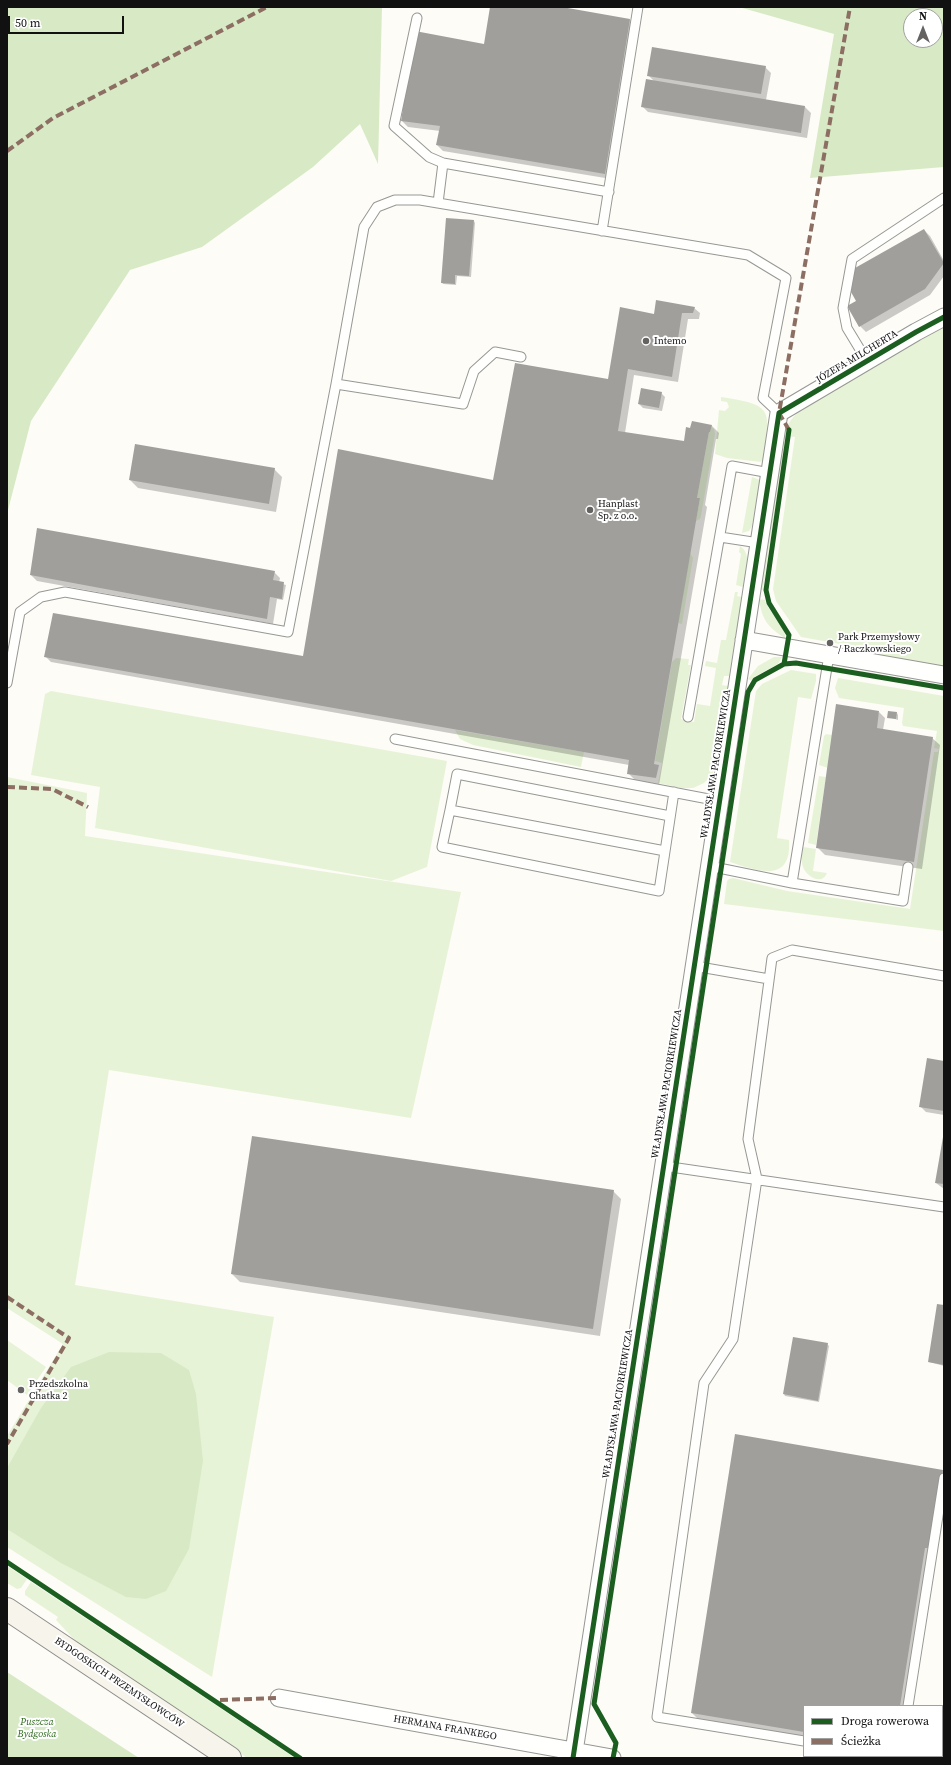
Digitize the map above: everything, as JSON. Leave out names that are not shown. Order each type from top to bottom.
[{"type":"street","name":"JÓZEFA MILCHERTA","points":[[779,413],[944,318]]},
{"type":"street","name":"WŁADYSŁAWA PACIORKIEWICZA","points":[[573,1755],[779,413]]},
{"type":"street","points":[[744,640],[944,675]]},
{"type":"street","name":"BYDGOSKICH PRZEMYSŁOWCÓW","points":[[7,1609],[230,1758]]},
{"type":"street","name":"HERMANA FRANKEGO","points":[[279,1698],[573,1755],[612,1758]]},
{"type":"lane","points":[[602,231],[638,7]]},
{"type":"lane","points":[[417,18],[394,126],[429,156],[443,163],[608,192]]},
{"type":"lane","points":[[438,203],[443,163]]},
{"type":"lane","points":[[867,361],[847,328],[843,308],[852,259],[944,198]]},
{"type":"lane","points":[[7,683],[20,612],[41,597],[64,592],[288,632],[336,384],[364,227],[377,207],[395,200],[420,200],[748,255],[786,278],[763,398],[779,413]]},
{"type":"lane","points":[[336,384],[463,404],[474,371],[495,352],[521,357]]},
{"type":"lane","points":[[688,717],[732,466],[770,473]]},
{"type":"lane","points":[[720,537],[759,543]]},
{"type":"lane","points":[[792,883],[829,655]]},
{"type":"lane","points":[[395,739],[719,801]]},
{"type":"lane","points":[[670,816],[457,774],[442,847],[659,891],[674,792]]},
{"type":"lane","points":[[450,810],[665,851]]},
{"type":"lane","points":[[709,866],[792,883],[903,901],[908,867]]},
{"type":"lane","points":[[803,1741],[657,1717],[704,1383],[733,1339],[757,1179],[748,1139],[772,958],[792,950],[944,976]]},
{"type":"lane","points":[[694,966],[769,979]]},
{"type":"lane","points":[[664,1166],[944,1207]]},
{"type":"lane","points":[[908,1705],[944,1478]]},
{"type":"green space","points":[[7,7],[382,7],[378,164],[360,124],[313,167],[202,247],[130,270],[31,421],[7,514]]},
{"type":"green space","points":[[739,7],[944,7],[944,167],[810,178],[834,34]]},
{"type":"green space","points":[[944,325],[944,666],[846,649],[846,645],[801,637],[776,601],[773,589],[795,437],[786,436],[763,590],[760,589],[784,436],[787,427],[793,417],[803,408]]},
{"type":"green space","points":[[721,397],[751,403],[760,407],[765,413],[767,430],[763,459],[761,462],[727,458],[715,454],[719,410],[725,411],[729,407],[727,402],[721,401]]},
{"type":"green space","points":[[711,427],[714,429],[715,434],[701,516],[700,519],[696,521],[700,498],[697,498]]},
{"type":"green space","points":[[752,477],[760,480],[752,526],[749,531],[742,533]]},
{"type":"green space","points":[[740,546],[744,550],[747,559],[743,587],[736,585],[741,554],[739,552]]},
{"type":"green space","points":[[690,553],[693,558],[682,624],[678,623]]},
{"type":"green space","points":[[735,592],[738,592],[737,596],[742,597],[729,676],[724,676],[722,685],[728,686],[713,774],[704,783],[693,788],[681,788],[658,783],[662,763],[655,761],[672,662],[676,658],[689,659],[688,665],[691,665],[681,719],[694,722],[697,704],[710,706],[716,668],[705,666],[706,661],[717,663],[721,640],[726,640]]},
{"type":"green space","points":[[759,599],[765,600],[770,610],[783,628],[785,638],[766,622]]},
{"type":"green space","points":[[774,657],[782,657],[778,664],[754,677],[752,681],[748,679],[758,666]]},
{"type":"green space","points":[[791,670],[816,674],[816,681],[811,699],[798,697],[777,838],[789,840],[788,854],[785,863],[779,869],[762,871],[730,862],[756,691],[762,684]]},
{"type":"green space","points":[[838,678],[944,696],[944,931],[724,904],[727,881],[733,878],[787,891],[910,909],[934,752],[938,752],[939,749],[934,748],[937,731],[903,726],[904,708],[839,698],[835,688]]},
{"type":"green space","points":[[745,688],[747,689],[722,851],[721,847]]},
{"type":"green space","points":[[51,691],[447,761],[427,867],[391,881],[95,828],[100,787],[31,775],[45,694]]},
{"type":"green space","points":[[455,730],[584,752],[581,767],[473,745],[460,739]]},
{"type":"green space","points":[[826,734],[832,735],[828,768],[819,765],[824,736]]},
{"type":"green space","points":[[819,776],[826,777],[816,845],[808,843]]},
{"type":"green space","points":[[7,777],[87,793],[85,836],[461,892],[411,1118],[109,1070],[75,1285],[274,1317],[212,1677],[7,1547],[7,1436],[63,1344],[7,1308]]},
{"type":"green space","points":[[803,847],[816,849],[813,871],[827,873],[822,879],[814,878],[807,874],[802,862]]},
{"type":"green space","points":[[7,1340],[46,1367],[27,1395],[7,1380]]},
{"type":"green space","points":[[109,1352],[161,1353],[189,1370],[196,1394],[203,1461],[189,1549],[166,1591],[146,1599],[126,1597],[61,1563],[7,1529],[7,1468],[41,1408],[71,1367]]},
{"type":"green space","points":[[7,1566],[27,1579],[21,1588],[17,1589],[7,1583]]},
{"type":"green space","points":[[31,1582],[295,1758],[247,1758],[83,1649],[56,1620],[58,1617],[25,1595],[25,1591]]},
{"type":"green space","name":"Puszcza Bydgoska","points":[[7,1672],[139,1758],[7,1758]]},
{"type":"building","points":[[490,7],[562,7],[630,19],[605,174],[436,145],[440,126],[401,121],[415,31],[484,44]]},
{"type":"building","points":[[652,47],[766,66],[761,94],[647,76]]},
{"type":"building","points":[[646,79],[805,106],[801,133],[641,107]]},
{"type":"building","points":[[446,218],[474,220],[469,276],[455,275],[455,284],[441,283]]},
{"type":"building","points":[[924,229],[944,263],[925,289],[859,327],[847,306],[856,301],[851,292],[855,268]]},
{"type":"building","points":[[656,300],[695,307],[693,313],[682,313],[672,377],[628,369],[618,431],[684,441],[686,427],[690,428],[692,421],[712,425],[709,432],[697,498],[700,498],[654,764],[659,765],[656,778],[627,774],[629,760],[44,657],[53,613],[303,656],[338,449],[493,480],[515,363],[608,379],[620,307],[654,314]]},
{"type":"building","points":[[641,388],[662,392],[659,408],[638,404]]},
{"type":"building","points":[[135,444],[275,468],[269,504],[129,480]]},
{"type":"building","points":[[37,528],[275,571],[273,580],[284,582],[282,599],[270,597],[267,619],[30,575]]},
{"type":"building","points":[[836,704],[879,711],[877,728],[933,737],[914,862],[816,848]]},
{"type":"building","points":[[888,711],[897,712],[896,719],[887,718]]},
{"type":"building","points":[[927,1058],[944,1061],[944,1111],[919,1107]]},
{"type":"building","points":[[252,1136],[614,1190],[593,1329],[231,1274]]},
{"type":"building","points":[[944,1137],[944,1184],[935,1183]]},
{"type":"building","points":[[937,1304],[944,1305],[944,1365],[928,1362]]},
{"type":"building","points":[[793,1337],[828,1343],[818,1401],[783,1394]]},
{"type":"building","points":[[735,1434],[943,1470],[930,1548],[925,1548],[900,1705],[803,1705],[803,1732],[691,1713]]},
{"type":"marked path","points":[[7,151],[53,118],[267,7]]},
{"type":"marked path","points":[[789,430],[779,413],[850,7]]},
{"type":"marked path","points":[[7,787],[52,789],[88,807]]},
{"type":"marked path","points":[[7,1297],[69,1338],[7,1444]]},
{"type":"marked path","points":[[220,1700],[279,1698]]},
{"type":"cycle path","points":[[573,1758],[779,413],[944,317]]},
{"type":"cycle path","points":[[784,664],[789,635],[769,603],[766,590],[789,430]]},
{"type":"cycle path","points":[[613,1758],[616,1743],[594,1704],[748,692],[755,680],[784,664],[796,663],[944,688]]},
{"type":"cycle path","points":[[7,1562],[300,1758]]},
{"type":"place","name":"Intemo","points":[[646,341]]},
{"type":"place","name":"Hanplast Sp. z o.o.","points":[[590,510]]},
{"type":"place","name":"Park Przemysłowy / Raczkowskiego","points":[[830,643]]},
{"type":"place","name":"Przedszkolna Chatka 2","points":[[21,1390]]}]
